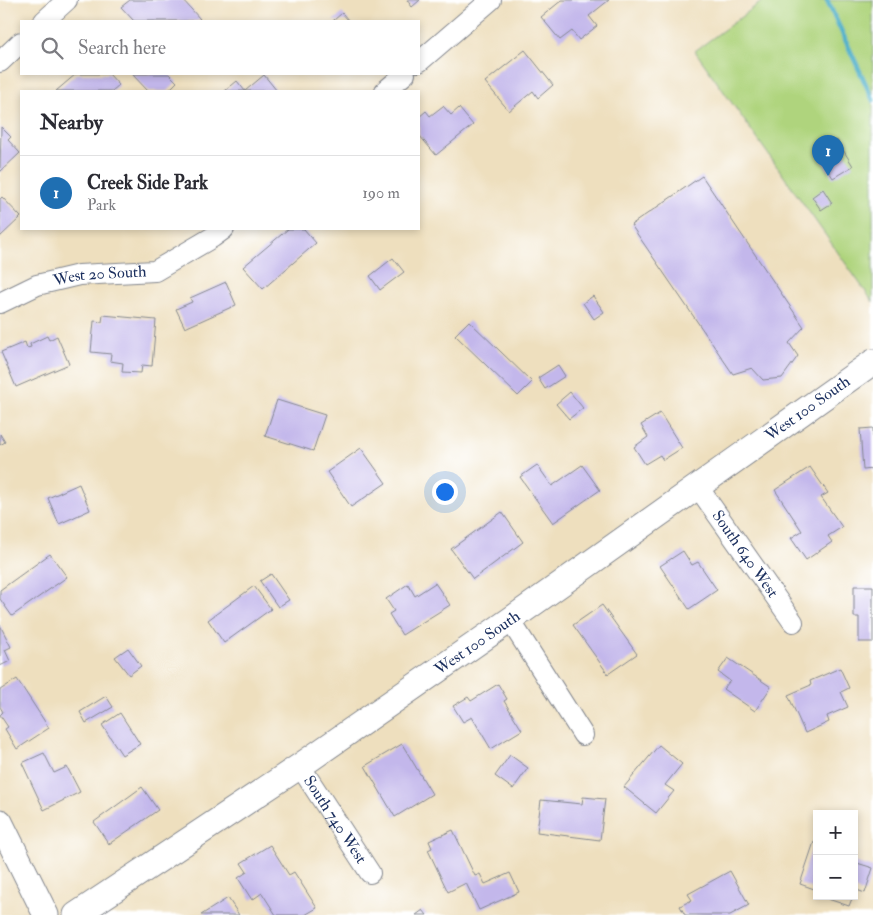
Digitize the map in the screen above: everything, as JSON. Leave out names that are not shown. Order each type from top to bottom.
[{"type":"street","points":[[45,20],[67,0]]},
{"type":"street","points":[[420,61],[492,0]]},
{"type":"street","points":[[0,62],[20,43]]},
{"type":"street","points":[[386,90],[404,75]]},
{"type":"street","name":"West 20 South","points":[[0,303],[37,285],[79,275],[155,270],[223,230]]},
{"type":"street","name":"West 100 South","points":[[76,915],[300,766],[510,620],[873,362]]},
{"type":"street","name":"South 640 West","points":[[698,487],[792,622]]},
{"type":"street","points":[[510,620],[584,735]]},
{"type":"street","name":"South 740 West","points":[[300,766],[370,873]]},
{"type":"street","points":[[0,822],[46,915]]},
{"type":"green space","points":[[764,0],[873,0],[873,302],[695,51]]},
{"type":"building","points":[[130,0],[183,0],[200,19],[133,20],[121,7]]},
{"type":"building","points":[[407,0],[420,0],[412,7]]},
{"type":"building","points":[[562,0],[609,0],[589,16],[597,26],[579,40],[572,31],[560,40],[541,17]]},
{"type":"building","points":[[342,13],[348,20],[334,20]]},
{"type":"building","points":[[525,50],[553,85],[538,98],[533,91],[509,111],[485,82]]},
{"type":"building","points":[[75,75],[110,75],[119,85],[113,90],[57,90]]},
{"type":"building","points":[[133,75],[170,75],[177,82],[169,90],[147,90]]},
{"type":"building","points":[[264,75],[276,90],[246,90]]},
{"type":"building","points":[[237,81],[244,90],[226,90]]},
{"type":"building","points":[[443,106],[451,115],[459,108],[473,125],[436,155],[420,136],[420,116],[426,111],[430,116]]},
{"type":"building","points":[[1,127],[11,137],[8,140],[20,153],[0,172]]},
{"type":"building","points":[[837,140],[853,166],[833,178],[817,153]]},
{"type":"building","points":[[702,176],[804,327],[789,343],[798,356],[782,378],[763,380],[752,368],[733,374],[631,225]]},
{"type":"building","points":[[823,189],[832,203],[821,210],[812,197]]},
{"type":"building","points":[[2,197],[20,218],[0,237],[0,199]]},
{"type":"building","points":[[287,230],[305,230],[316,243],[263,289],[243,267]]},
{"type":"building","points":[[393,258],[404,272],[380,290],[370,276]]},
{"type":"building","points":[[226,282],[236,305],[185,328],[176,309],[192,302],[190,298]]},
{"type":"building","points":[[593,296],[604,312],[594,319],[583,303]]},
{"type":"building","points":[[103,315],[156,320],[152,366],[142,365],[141,373],[122,372],[123,363],[110,361],[111,354],[91,352],[94,321],[102,322]]},
{"type":"building","points":[[469,321],[532,382],[518,396],[455,335]]},
{"type":"building","points":[[47,336],[49,340],[57,336],[69,364],[16,387],[1,352],[25,342],[27,348],[31,347],[30,344]]},
{"type":"building","points":[[558,365],[565,376],[545,389],[538,378]]},
{"type":"building","points":[[570,392],[583,408],[569,419],[556,404]]},
{"type":"building","points":[[277,400],[325,415],[313,451],[265,436]]},
{"type":"building","points":[[660,413],[682,448],[663,460],[660,455],[645,464],[634,447],[648,437],[641,425]]},
{"type":"building","points":[[873,428],[873,469],[863,470],[860,429]]},
{"type":"building","points":[[0,434],[5,442],[0,445]]},
{"type":"building","points":[[361,448],[386,483],[351,507],[327,472]]},
{"type":"building","points":[[537,465],[552,486],[582,465],[600,490],[553,523],[520,477]]},
{"type":"building","points":[[810,467],[828,493],[821,497],[842,527],[828,536],[832,542],[806,560],[791,538],[802,531],[775,490]]},
{"type":"building","points":[[79,484],[90,510],[59,524],[48,498]]},
{"type":"building","points":[[502,512],[523,542],[473,579],[451,549]]},
{"type":"building","points":[[683,551],[692,565],[698,562],[717,590],[689,609],[660,566]]},
{"type":"building","points":[[50,554],[67,577],[12,616],[0,599],[0,590]]},
{"type":"building","points":[[271,574],[289,600],[278,607],[260,581]]},
{"type":"building","points":[[435,583],[450,605],[402,635],[389,614],[394,611],[386,599],[408,584],[415,596]]},
{"type":"building","points":[[254,586],[271,609],[224,643],[208,620]]},
{"type":"building","points":[[854,586],[873,586],[873,642],[859,642],[859,617],[854,617]]},
{"type":"building","points":[[602,605],[637,654],[608,674],[573,625]]},
{"type":"building","points":[[0,625],[11,647],[5,650],[10,661],[0,666]]},
{"type":"building","points":[[128,648],[141,666],[129,675],[115,657]]},
{"type":"building","points":[[728,658],[771,687],[755,711],[723,689],[730,681],[718,672]]},
{"type":"building","points":[[840,668],[849,688],[841,692],[848,707],[827,716],[829,722],[805,733],[788,695],[811,685],[810,681]]},
{"type":"building","points":[[17,679],[49,728],[17,749],[5,729],[8,727],[0,715],[3,712],[0,707],[0,690]]},
{"type":"building","points":[[498,684],[507,699],[504,701],[522,730],[491,749],[472,717],[463,722],[453,706],[468,697],[471,701]]},
{"type":"building","points":[[106,696],[113,707],[86,723],[80,712]]},
{"type":"building","points":[[120,713],[140,744],[122,755],[102,725]]},
{"type":"building","points":[[402,744],[432,794],[395,817],[365,766]]},
{"type":"building","points":[[659,745],[682,764],[665,785],[674,791],[656,813],[624,787]]},
{"type":"building","points":[[44,753],[54,773],[67,767],[80,792],[44,810],[22,763]]},
{"type":"building","points":[[510,755],[528,768],[513,789],[495,776]]},
{"type":"building","points":[[142,787],[158,810],[109,844],[94,822]]},
{"type":"building","points":[[583,797],[605,799],[600,840],[537,832],[541,800],[582,804]]},
{"type":"building","points":[[453,830],[475,876],[480,874],[485,884],[510,873],[519,892],[479,910],[466,883],[448,892],[428,850],[432,848],[429,841]]},
{"type":"building","points":[[270,845],[289,875],[294,872],[317,908],[305,915],[276,915],[262,893],[252,900],[238,878],[247,872],[241,863]]},
{"type":"building","points":[[813,845],[813,889],[800,884]]},
{"type":"building","points":[[858,863],[873,868],[865,893],[858,890]]},
{"type":"building","points":[[730,871],[749,905],[730,915],[685,915],[680,906],[692,900],[688,894]]},
{"type":"building","points":[[228,898],[239,915],[201,915]]},
{"type":"building","points":[[831,900],[851,900],[849,906]]},
{"type":"building","points":[[423,910],[427,915],[416,915]]},
{"type":"waterway","points":[[827,0],[873,100]]},
{"type":"place","name":"Creek Side Park","points":[[828,176]]}]
